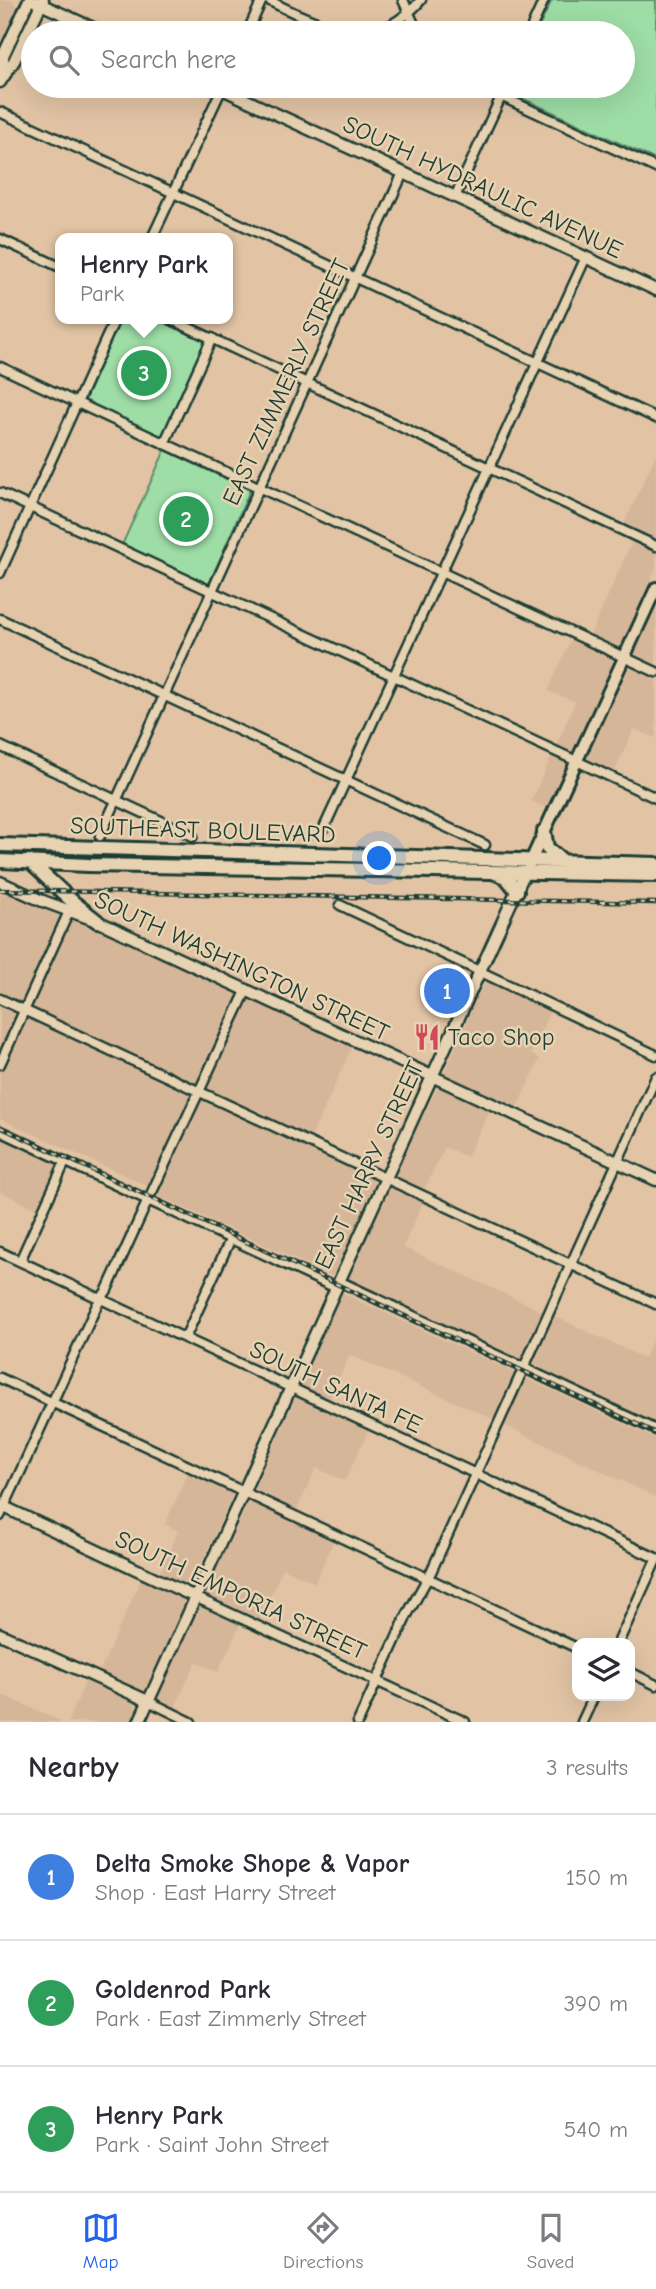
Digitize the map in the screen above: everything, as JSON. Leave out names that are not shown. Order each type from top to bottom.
[{"type":"main road","name":"EAST HARRY STREET","points":[[528,867],[656,587]]},
{"type":"main road","points":[[544,831],[547,848],[564,862]]},
{"type":"main road","points":[[0,845],[31,863],[71,907],[97,921]]},
{"type":"main road","name":"SOUTHEAST BOULEVARD","points":[[0,845],[528,867],[656,875]]},
{"type":"main road","name":"SOUTHEAST BOULEVARD","points":[[0,861],[491,872],[564,862],[656,864]]},
{"type":"main road","points":[[491,872],[506,877],[517,891]]},
{"type":"street","points":[[252,21],[262,0]]},
{"type":"street","points":[[268,0],[314,21]]},
{"type":"street","points":[[404,0],[413,21]]},
{"type":"street","points":[[395,21],[410,12],[421,0]]},
{"type":"street","points":[[534,21],[544,0]]},
{"type":"street","points":[[29,21],[36,1],[78,21]]},
{"type":"street","points":[[2,78],[14,61],[21,42]]},
{"type":"street","points":[[154,233],[215,98]]},
{"type":"street","name":"SOUTH HYDRAULIC AVENUE","points":[[243,98],[656,290]]},
{"type":"street","points":[[455,197],[500,98]]},
{"type":"street","points":[[505,98],[656,168]]},
{"type":"street","points":[[0,112],[656,418]]},
{"type":"street","name":"EAST ZIMMERLY STREET","points":[[100,836],[403,173]]},
{"type":"street","points":[[0,239],[55,265]]},
{"type":"street","points":[[324,828],[586,257]]},
{"type":"street","points":[[0,573],[113,324]]},
{"type":"street","points":[[181,324],[656,546]]},
{"type":"street","points":[[163,444],[212,338]]},
{"type":"street","points":[[0,368],[656,672]]},
{"type":"street","points":[[0,493],[656,798]]},
{"type":"street","points":[[0,619],[485,845]]},
{"type":"street","points":[[0,746],[193,836]]},
{"type":"street","name":"EAST HARRY STREET","points":[[139,1722],[528,867]]},
{"type":"street","name":"SOUTH WASHINGTON STREET","points":[[0,882],[71,907]]},
{"type":"street","points":[[340,905],[656,1055]]},
{"type":"street","points":[[0,1064],[71,907]]},
{"type":"street","name":"SOUTH WASHINGTON STREET","points":[[97,921],[656,1180]]},
{"type":"street","points":[[1,1509],[247,989]]},
{"type":"street","points":[[0,999],[656,1304]]},
{"type":"street","points":[[358,1722],[407,1615],[428,1578],[656,1077]]},
{"type":"street","points":[[0,1131],[65,1162],[150,1196],[231,1238],[524,1368],[656,1430]]},
{"type":"street","points":[[20,1261],[65,1162]]},
{"type":"street","points":[[185,1338],[231,1238]]},
{"type":"street","name":"SOUTH SANTA FE","points":[[0,1252],[656,1559]]},
{"type":"street","points":[[0,1378],[572,1646]]},
{"type":"street","name":"SOUTH EMPORIA STREET","points":[[1,1509],[465,1722]]},
{"type":"street","points":[[620,1638],[656,1559]]},
{"type":"street","points":[[0,1634],[191,1722]]},
{"type":"street","points":[[635,1674],[656,1685]]},
{"type":"street","points":[[582,1722],[592,1701]]},
{"type":"shaded area","points":[[0,0],[13,0],[19,11],[0,54]]},
{"type":"shaded area","points":[[656,454],[656,541],[623,526]]},
{"type":"shaded area","points":[[633,539],[656,551],[656,568],[621,646],[617,649],[589,638]]},
{"type":"shaded area","points":[[656,608],[656,669],[636,660],[634,654]]},
{"type":"shaded area","points":[[571,639],[609,656],[613,663],[573,750],[567,752],[555,748],[575,702],[548,691]]},
{"type":"shaded area","points":[[630,667],[656,678],[656,736],[655,738],[634,729],[614,773],[588,762],[586,756]]},
{"type":"shaded area","points":[[552,755],[563,761],[566,768],[547,808],[531,801]]},
{"type":"shaded area","points":[[0,894],[14,894],[96,924],[353,1045],[307,1147],[372,1177],[376,1182],[334,1277],[156,1195],[150,1187],[0,1119]]},
{"type":"shaded area","points":[[485,981],[550,1011],[531,1054],[540,1059],[516,1109],[444,1073]]},
{"type":"shaded area","points":[[439,1087],[490,1110],[467,1157],[445,1147],[423,1192],[398,1179],[396,1173]]},
{"type":"shaded area","points":[[0,1135],[62,1164],[40,1210],[0,1192]]},
{"type":"shaded area","points":[[392,1188],[424,1201],[403,1247],[544,1312],[521,1360],[347,1281]]},
{"type":"shaded area","points":[[342,1293],[516,1373],[495,1420],[350,1355],[329,1400],[304,1389],[301,1383]]},
{"type":"shaded area","points":[[552,1315],[644,1358],[656,1333],[656,1424],[530,1364]]},
{"type":"shaded area","points":[[526,1378],[656,1439],[656,1497],[504,1425]]},
{"type":"shaded area","points":[[296,1397],[369,1430],[345,1481],[316,1468],[296,1512],[253,1490]]},
{"type":"shaded area","points":[[188,1472],[233,1494],[191,1586],[186,1589],[159,1576],[178,1531],[165,1524]]},
{"type":"shaded area","points":[[249,1501],[334,1540],[315,1583],[283,1568],[259,1622],[205,1595]]},
{"type":"shaded area","points":[[141,1579],[181,1597],[185,1604],[143,1694],[98,1675]]},
{"type":"shaded area","points":[[198,1608],[240,1625],[218,1672],[196,1662],[174,1710],[159,1703],[157,1697]]},
{"type":"shaded area","points":[[86,1680],[135,1703],[136,1711],[129,1722],[68,1722]]},
{"type":"shaded area","points":[[0,1694],[48,1715],[62,1722],[0,1722]]},
{"type":"green space","points":[[552,0],[656,0],[656,160],[522,98],[635,98],[635,21],[542,21]]},
{"type":"green space","points":[[118,324],[167,324],[205,343],[161,438],[84,402]]},
{"type":"green space","points":[[165,450],[250,490],[209,584],[122,545]]},
{"type":"railway","points":[[0,890],[656,903]]},
{"type":"railway","points":[[0,1127],[656,1433]]},
{"type":"place","name":"Henry Park","points":[[144,373]]},
{"type":"place","name":"Goldenrod Park","points":[[186,519]]},
{"type":"place","name":"Delta Smoke Shope & Vapor","points":[[447,991]]},
{"type":"place","name":"Taco Shop","points":[[427,1037]]}]
